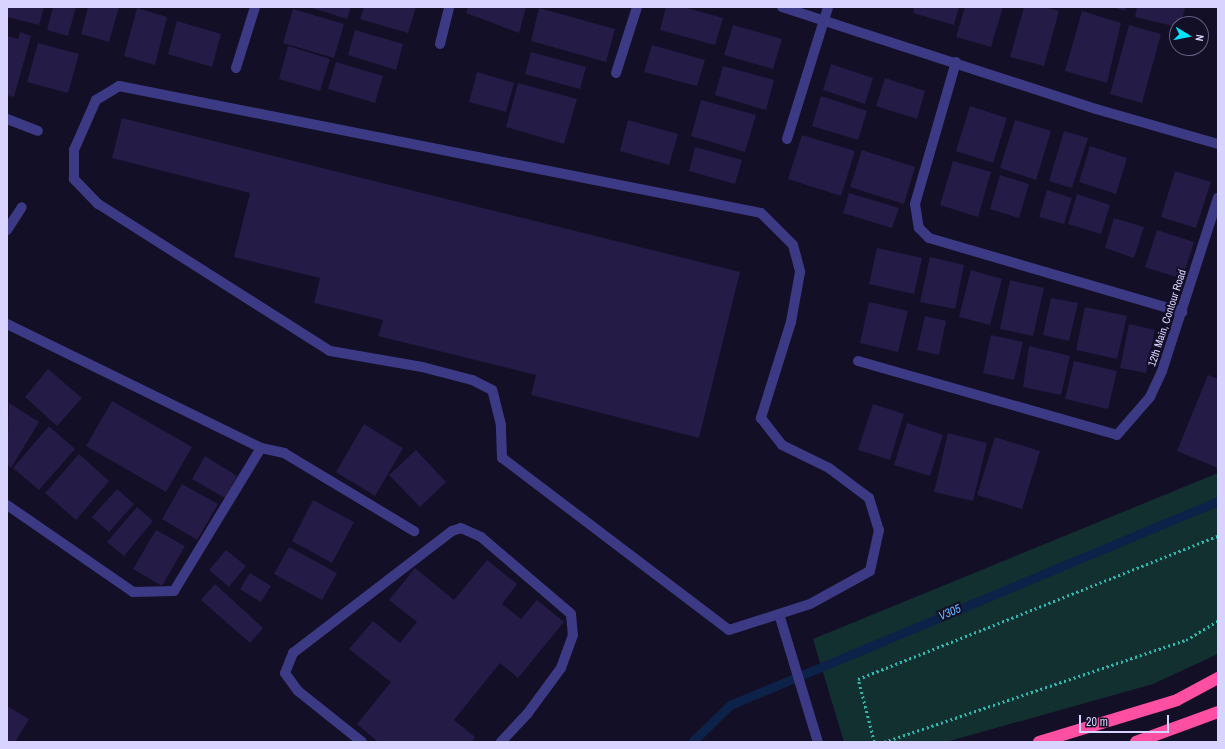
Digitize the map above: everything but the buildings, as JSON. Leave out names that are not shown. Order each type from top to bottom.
[{"type":"highway","points":[[1039,742],[1177,700],[1218,678]]},
{"type":"highway","points":[[1136,742],[1218,712]]},
{"type":"street","points":[[236,68],[253,7]]},
{"type":"street","points":[[440,44],[449,7]]},
{"type":"street","points":[[616,74],[637,7]]},
{"type":"street","points":[[782,7],[956,62],[1096,109],[1218,144]]},
{"type":"street","points":[[787,139],[828,7]]},
{"type":"street","points":[[956,62],[916,204],[919,228],[929,238],[1182,312]]},
{"type":"street","points":[[119,86],[761,213],[793,245],[800,272],[791,322],[761,418],[782,445],[829,468],[869,498],[879,530],[870,571],[810,604],[778,614],[729,630],[502,458],[501,425],[492,390],[472,380],[422,367],[330,351],[98,204],[74,179],[74,150],[96,100],[119,86]]},
{"type":"street","points":[[7,119],[38,131]]},
{"type":"street","name":"12th Main, Contour Road","points":[[858,361],[1117,435],[1150,397],[1162,371],[1218,198]]},
{"type":"street","points":[[7,230],[22,207]]},
{"type":"street","points":[[7,324],[262,448],[284,453],[414,531]]},
{"type":"street","points":[[7,505],[133,592],[174,591],[262,448]]},
{"type":"street","points":[[362,742],[298,691],[285,672],[293,653],[452,531],[461,528],[481,537],[571,614],[574,635],[561,668],[528,713],[501,742]]},
{"type":"street","points":[[778,614],[818,742]]},
{"type":"path","points":[[874,742],[858,679],[1218,536]]},
{"type":"path","points":[[884,742],[1186,640],[1218,621]]},
{"type":"green space","points":[[1218,473],[1218,654],[1153,684],[946,742],[844,742],[813,639]]},
{"type":"waterway","name":"V305","points":[[692,742],[730,705],[1218,501]]}]
